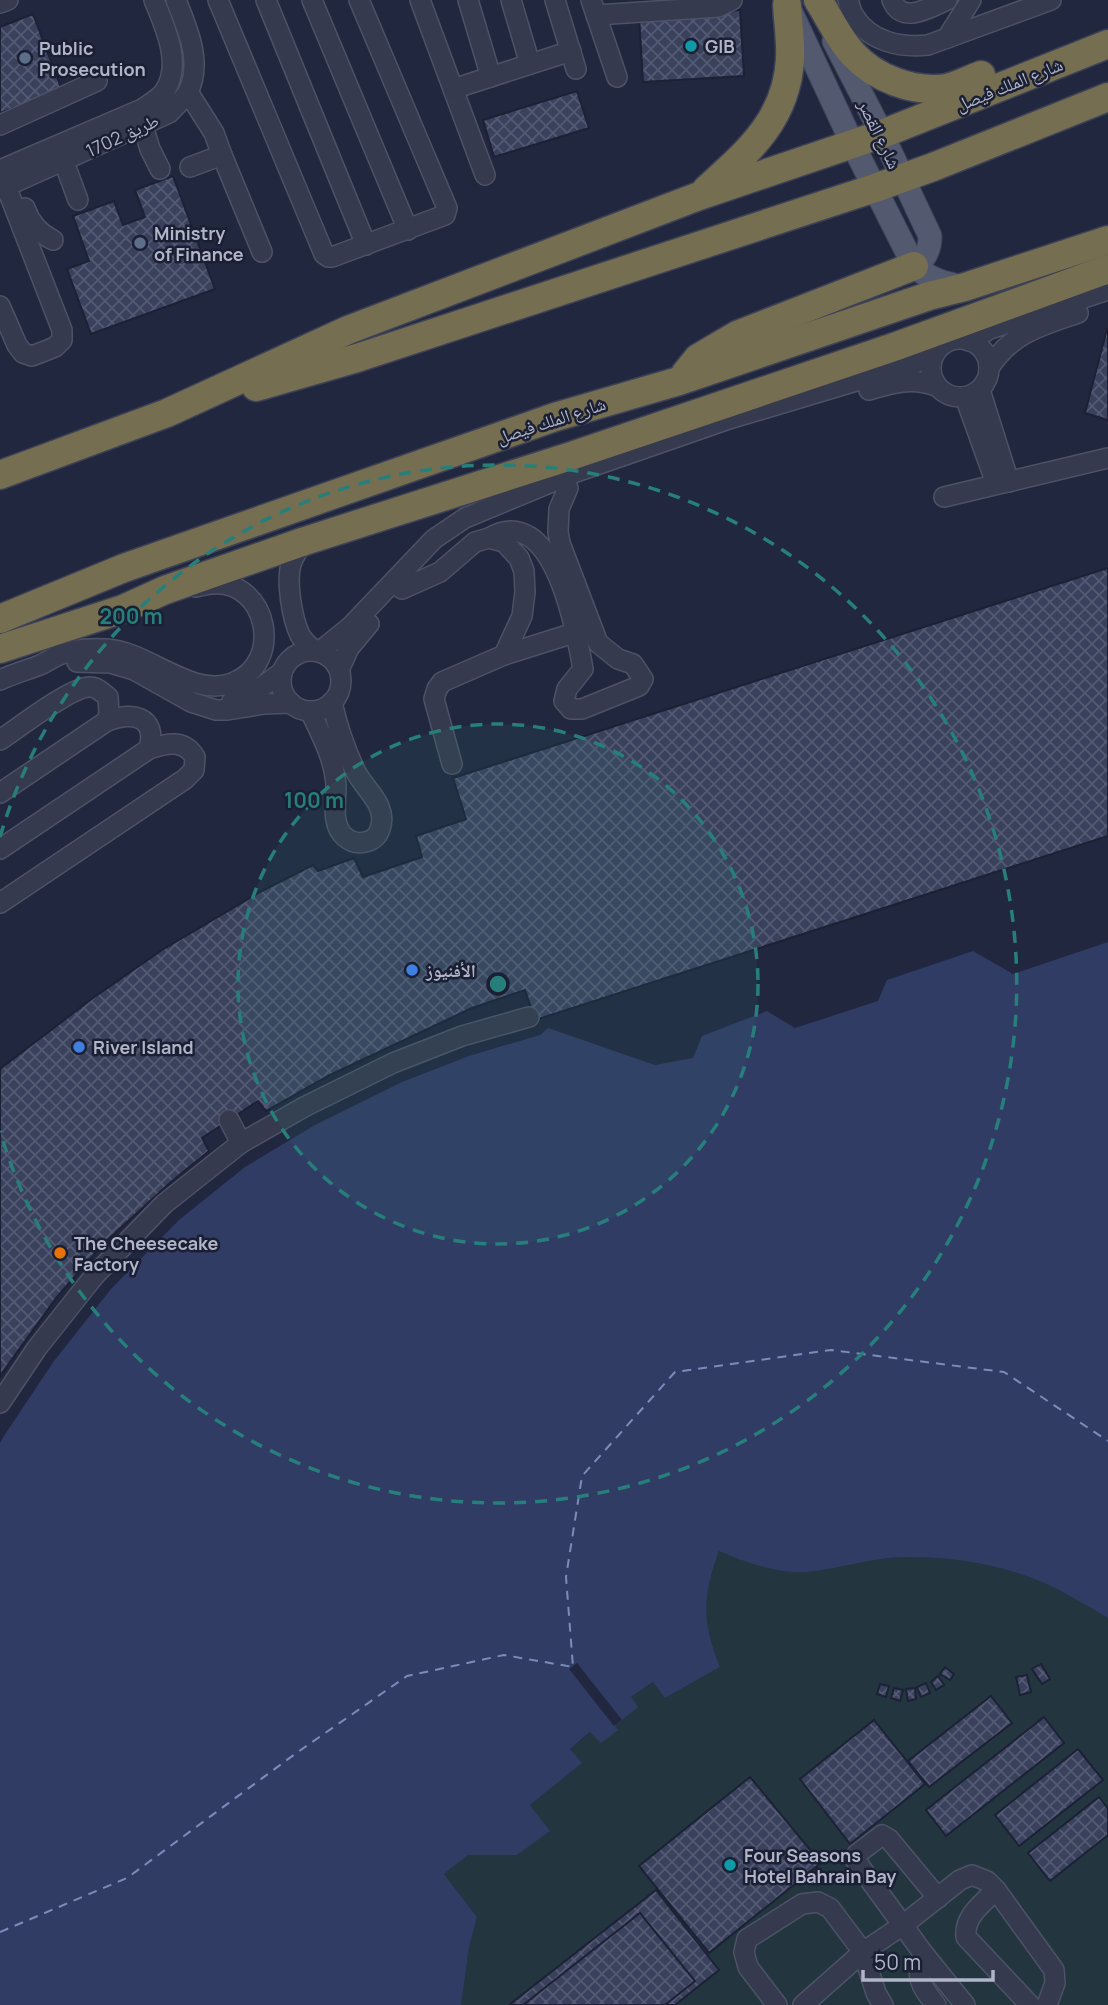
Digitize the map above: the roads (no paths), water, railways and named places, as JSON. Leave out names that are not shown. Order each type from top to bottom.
[{"type":"highway","points":[[801,1],[870,69],[888,79],[916,87],[947,88],[1108,26]]},
{"type":"highway","points":[[699,196],[764,134],[782,100],[801,1]]},
{"type":"highway","name":"شارع الملك فيصل","points":[[167,413],[348,330],[699,196],[853,145],[1108,44]]},
{"type":"highway","name":"شارع الملك فيصل","points":[[0,475],[167,413],[357,358],[874,188],[1108,97]]},
{"type":"highway","name":"شارع الملك فيصل","points":[[0,619],[124,568],[528,426],[679,381],[929,296],[965,287],[1108,240]]},
{"type":"highway","points":[[679,381],[698,358],[737,335],[915,266]]},
{"type":"highway","points":[[0,649],[123,609],[165,590],[305,541],[571,456],[894,347],[1108,269]]},
{"type":"main road","name":"شارع القصر","points":[[801,1],[882,134],[930,236],[925,257],[915,266],[853,145],[801,1]]},
{"type":"main road","points":[[915,266],[925,276],[965,287]]},
{"type":"street","points":[[0,3],[8,0]]},
{"type":"street","name":"طريق 1702","points":[[5,182],[142,109],[163,95],[169,84],[172,67],[166,29],[154,0]]},
{"type":"street","points":[[176,0],[194,49],[188,92],[214,133],[262,251]]},
{"type":"street","points":[[218,0],[324,254],[328,257],[445,215],[447,208],[359,0]]},
{"type":"street","points":[[266,0],[366,245]]},
{"type":"street","points":[[312,0],[408,230]]},
{"type":"street","points":[[421,0],[485,175]]},
{"type":"street","points":[[468,0],[491,77]]},
{"type":"street","points":[[511,0],[530,64]]},
{"type":"street","points":[[453,89],[530,64],[573,60],[555,0]]},
{"type":"street","points":[[617,77],[594,7],[718,7],[732,0]]},
{"type":"street","points":[[848,0],[854,16],[869,33],[887,42],[909,47],[928,45],[1051,0]]},
{"type":"street","points":[[892,0],[895,8],[910,14],[947,0]]},
{"type":"street","points":[[947,38],[971,0]]},
{"type":"street","points":[[0,125],[97,81]]},
{"type":"street","name":"طريق 1702","points":[[5,182],[64,162],[170,113],[188,92]]},
{"type":"street","points":[[143,125],[150,149],[160,169]]},
{"type":"street","points":[[190,167],[222,155]]},
{"type":"street","points":[[64,162],[78,200]]},
{"type":"street","points":[[0,306],[23,353],[32,356],[55,347],[62,340],[62,330],[30,231],[5,182]]},
{"type":"street","points":[[30,231],[53,240]]},
{"type":"street","points":[[969,341],[990,329],[1108,290]]},
{"type":"street","points":[[44,663],[110,663],[134,670],[177,694],[227,710],[264,704],[326,707],[340,687],[339,670],[356,638],[442,548],[471,528],[568,488],[730,432],[889,384],[918,381],[936,386],[949,395],[972,393],[985,383],[989,368],[1002,350],[1018,337],[1108,302]]},
{"type":"street","points":[[332,702],[343,741],[357,775],[377,800],[382,818],[375,837],[362,844],[343,835],[335,811],[336,792],[332,766],[300,707],[284,695],[281,684],[283,671],[288,661],[296,655],[305,651],[317,651],[350,627],[434,539],[465,518],[576,472],[726,420],[912,364],[934,354],[953,340],[969,341],[983,351],[989,368]]},
{"type":"street","points":[[934,354],[931,370],[936,386]]},
{"type":"street","points":[[972,393],[1003,484]]},
{"type":"street","points":[[944,497],[1108,458]]},
{"type":"street","points":[[402,589],[440,572],[475,542],[508,530],[518,530],[536,541],[555,568],[584,628],[618,659],[634,664],[643,679],[639,686],[582,709],[571,709],[564,701],[567,689],[583,669],[584,628],[558,532],[559,509],[568,488]]},
{"type":"street","points":[[489,538],[498,539],[509,546],[519,558],[525,582],[522,616],[504,655]]},
{"type":"street","points":[[305,541],[291,565],[290,589],[299,633],[317,651],[328,656],[339,670]]},
{"type":"street","points":[[214,572],[247,583],[256,591],[262,609],[276,634],[283,671]]},
{"type":"street","points":[[0,680],[75,650],[105,649],[131,654],[189,681],[205,685],[225,685],[243,678],[256,664],[263,647],[262,609],[228,586],[212,584],[185,590],[165,590]]},
{"type":"street","points":[[452,764],[434,699],[442,682],[504,655],[584,628]]},
{"type":"street","points":[[159,667],[206,704],[244,698],[283,671]]},
{"type":"street","points":[[0,740],[66,696],[89,687],[99,689],[108,698],[107,721]]},
{"type":"street","points":[[0,793],[107,721],[126,715],[142,720],[151,733],[149,749]]},
{"type":"street","points":[[0,849],[149,749],[168,743],[186,746],[195,757],[194,770],[185,779],[0,903]]},
{"type":"street","points":[[336,792],[362,784]]},
{"type":"street","points":[[0,1404],[37,1348],[95,1275],[164,1204],[241,1143],[304,1107],[393,1063],[462,1035],[528,1017]]},
{"type":"street","points":[[229,1121],[241,1143]]},
{"type":"street","points":[[938,1898],[889,1839],[882,1835],[857,1854],[856,1861],[922,1953],[965,2005]]},
{"type":"street","points":[[803,2005],[863,1952],[903,1925],[960,1880],[972,1875],[987,1881],[996,1890],[1054,1970],[1055,1983],[1047,2005]]},
{"type":"street","points":[[996,1890],[970,1917],[965,1928],[966,1937],[1030,2005]]},
{"type":"street","points":[[777,2005],[748,1966],[744,1952],[747,1939],[802,1904],[817,1902],[830,1908],[863,1952],[876,1993],[883,2005]]},
{"type":"street","points":[[922,1953],[918,1978],[936,2005]]},
{"type":"water","points":[[1108,942],[1108,1618],[1039,1581],[984,1564],[926,1557],[894,1558],[795,1572],[761,1566],[719,1551],[709,1582],[706,1609],[710,1636],[720,1667],[665,1698],[653,1682],[631,1697],[638,1707],[615,1726],[618,1730],[601,1743],[590,1732],[570,1749],[582,1763],[530,1805],[550,1831],[517,1855],[468,1855],[444,1874],[477,1917],[469,1948],[461,2005],[0,2005],[0,1443],[54,1361],[111,1289],[179,1220],[245,1167],[315,1125],[402,1082],[469,1056],[540,1035],[548,1028],[655,1065],[693,1058],[702,1036],[767,1011],[795,1028],[878,1001],[887,980],[973,951],[1013,974]]},
{"type":"place","name":"GIB","points":[[691,46]]},
{"type":"place","name":"Public Prosecution","points":[[25,58]]},
{"type":"place","name":"Ministry of Finance","points":[[140,243]]},
{"type":"place","name":"الأفنيوز","points":[[412,970]]},
{"type":"place","name":"River Island","points":[[79,1047]]},
{"type":"place","name":"The Cheesecake Factory","points":[[60,1253]]},
{"type":"place","name":"Four Seasons Hotel Bahrain Bay","points":[[730,1865]]}]
